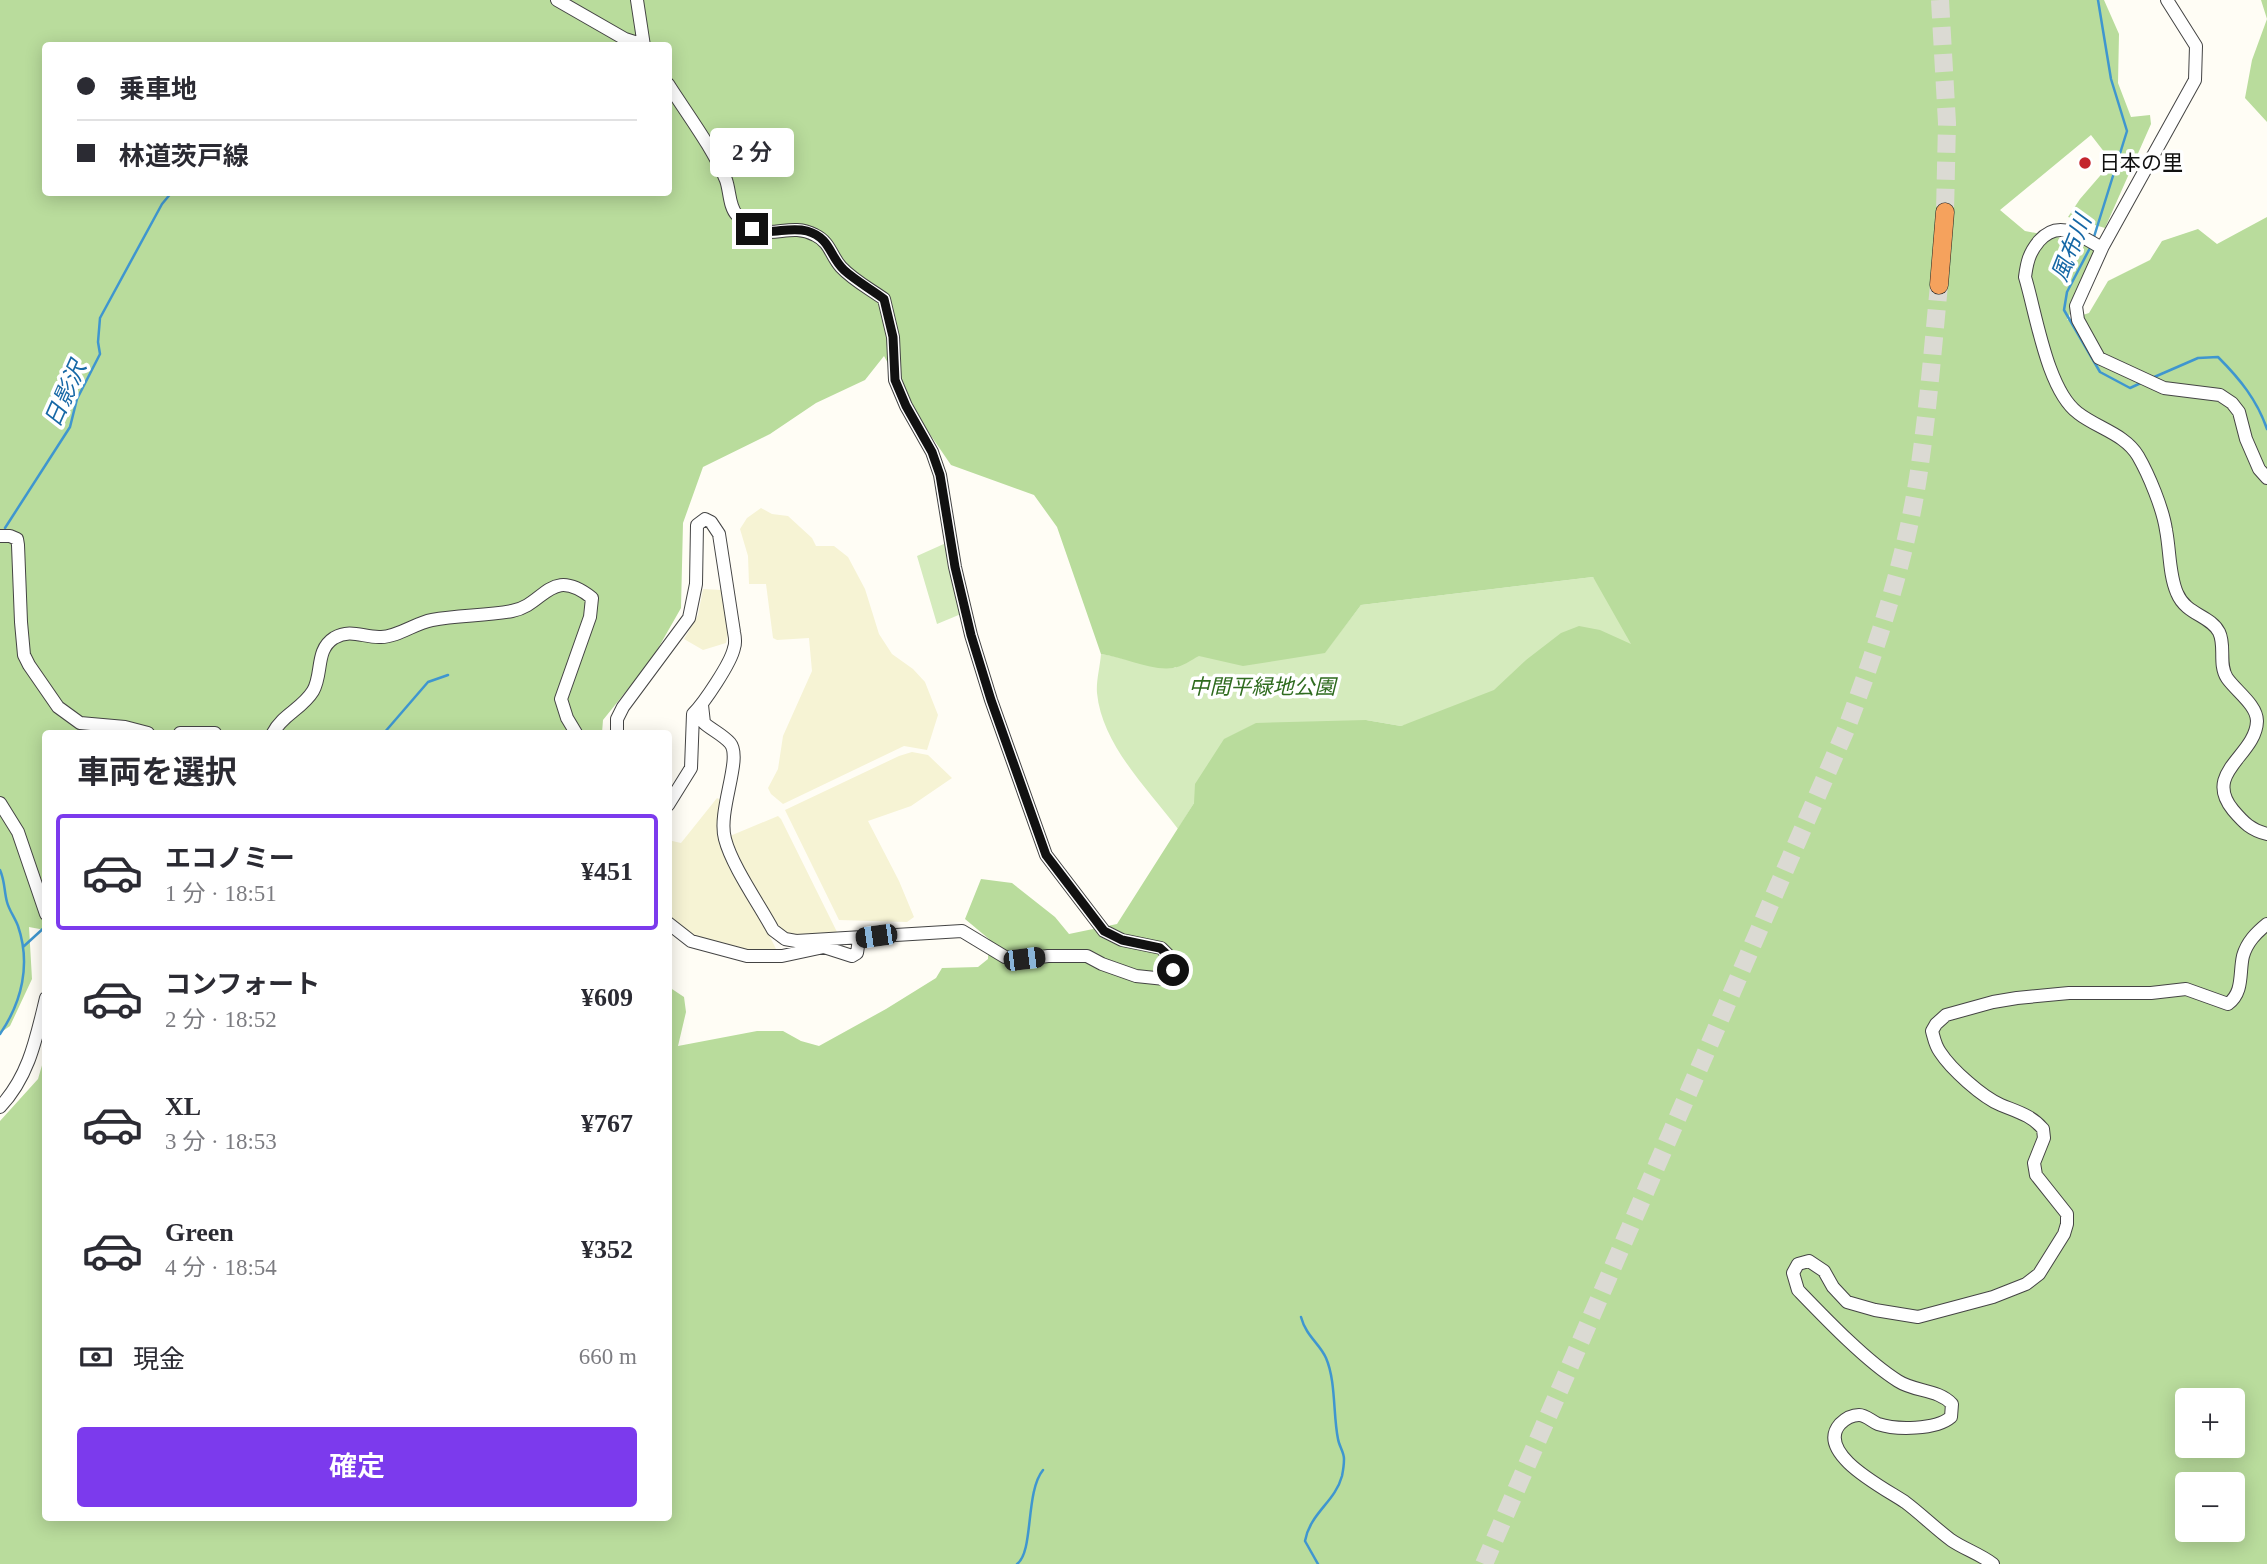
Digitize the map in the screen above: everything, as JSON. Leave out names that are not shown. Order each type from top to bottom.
[{"type":"highway","points":[[1939,280],[1945,221]]},
{"type":"street","points":[[557,0],[634,42]]},
{"type":"street","points":[[637,0],[644,42]]},
{"type":"street","points":[[2167,0],[2196,46],[2195,80],[2102,248],[2076,306],[2078,320],[2099,358],[2164,388],[2220,395],[2232,403],[2239,412],[2246,439],[2259,469],[2267,478]]},
{"type":"street","points":[[672,91],[725,180],[734,213],[752,229],[761,232],[792,230],[818,236],[829,245],[840,267],[884,299],[893,337],[895,380],[906,406],[932,452],[940,475],[955,567],[991,700],[1046,855],[1104,931],[1122,940],[1160,948],[1171,958],[1173,970],[1165,979],[1153,979],[1120,971],[1087,956],[1024,959],[1005,957],[962,931],[792,941],[779,936],[773,930],[724,838],[723,818],[726,793],[735,765],[734,751],[731,743],[704,723],[702,705]]},
{"type":"street","points":[[2102,248],[2078,235],[2054,229],[2046,233],[2032,249],[2027,260],[2025,276],[2051,374],[2076,412],[2122,439],[2137,454],[2166,526],[2176,591],[2189,611],[2212,624],[2220,633],[2222,665],[2227,677],[2253,710],[2257,720],[2253,736],[2223,781],[2223,791],[2230,806],[2246,825],[2267,834]]},
{"type":"street","points":[[617,730],[617,719],[623,707],[689,618],[696,584],[697,524],[705,519],[711,522],[719,534],[735,642],[730,659],[702,705],[693,714],[691,768],[672,799]]},
{"type":"street","points":[[0,536],[17,539],[24,654],[58,707],[80,723],[136,730]]},
{"type":"street","points":[[275,730],[285,716],[299,708],[314,689],[323,649],[333,639],[353,632],[383,637],[430,620],[515,611],[555,586],[581,589],[592,598],[590,617],[561,699],[574,730]]},
{"type":"street","points":[[0,803],[19,832],[42,904]]},
{"type":"street","points":[[1993,1564],[1948,1538],[1904,1501],[1862,1476],[1846,1461],[1835,1436],[1836,1429],[1851,1416],[1862,1415],[1886,1425],[1936,1426],[1951,1418],[1952,1404],[1939,1394],[1912,1389],[1886,1373],[1798,1290],[1793,1273],[1798,1264],[1809,1261],[1824,1270],[1833,1287],[1847,1302],[1917,1317],[1993,1297],[2025,1284],[2039,1273],[2064,1234],[2067,1224],[2067,1214],[2036,1175],[2034,1163],[2044,1138],[2043,1129],[2024,1113],[1987,1097],[1950,1064],[1936,1044],[1932,1031],[1936,1024],[1946,1015],[1993,1002],[2069,993],[2151,993],[2186,989],[2228,1004],[2234,1000],[2239,989],[2244,954],[2249,942],[2267,924]]},
{"type":"street","points":[[672,926],[691,941],[747,956],[762,957],[824,947],[852,956],[857,953],[859,939]]},
{"type":"street","points":[[0,1107],[18,1086],[28,1067],[42,1013]]},
{"type":"shaded area","points":[[761,508],[772,514],[788,516],[812,538],[816,546],[834,546],[848,557],[865,589],[879,634],[892,654],[913,669],[925,682],[938,715],[927,750],[904,746],[783,804],[768,788],[778,769],[783,736],[812,671],[809,638],[773,638],[766,584],[749,584],[748,556],[740,529],[747,518]]},
{"type":"shaded area","points":[[703,589],[721,590],[728,634],[726,643],[703,650],[684,639],[698,615]]},
{"type":"shaded area","points":[[912,752],[928,755],[952,778],[911,806],[868,821],[914,917],[907,922],[839,920],[785,810]]},
{"type":"shaded area","points":[[717,798],[721,800],[721,837],[776,949],[744,949],[701,938],[687,933],[672,919],[672,841],[681,843]]},
{"type":"shaded area","points":[[778,816],[839,936],[802,939],[782,933],[746,874],[730,836]]},
{"type":"green space","points":[[0,0],[2104,0],[2119,34],[2118,83],[2131,117],[2150,115],[2151,124],[2105,228],[2068,217],[2112,162],[2091,135],[2000,210],[2025,231],[2103,246],[2067,320],[2089,313],[2108,281],[2150,260],[2162,241],[2198,229],[2217,244],[2267,217],[2267,1564],[0,1564],[0,1121],[38,1079],[42,1065],[42,1521],[672,1521],[672,989],[684,997],[686,1012],[678,1046],[757,1031],[783,1031],[801,1041],[819,1046],[936,978],[942,968],[978,967],[988,959],[989,939],[965,919],[981,879],[1012,883],[1055,917],[1069,934],[1117,924],[1194,803],[1195,784],[1224,739],[1256,723],[1366,720],[1401,726],[1494,690],[1526,660],[1561,633],[1579,626],[1600,630],[1631,644],[1593,577],[1361,605],[1325,653],[1243,666],[1199,656],[1180,666],[1164,668],[1101,654],[1057,527],[1034,495],[951,465],[914,411],[884,356],[865,380],[816,403],[770,434],[703,467],[683,523],[681,608],[652,659],[603,720],[602,730],[42,730],[42,929],[29,927],[32,979],[10,1026],[0,1033]]},
{"type":"green space","points":[[2261,0],[2267,0],[2267,19]]},
{"type":"green space","points":[[2267,19],[2267,122],[2245,98],[2252,60]]},
{"type":"green space","name":"中間平緑地公園","points":[[672,50],[1325,652],[1361,605],[1593,577],[1657,657],[1401,726],[1366,720],[1194,803],[1178,829],[1117,748],[1101,712],[1097,693],[1101,654],[1157,667],[1176,668]]},
{"type":"green space","points":[[946,543],[961,614],[937,624],[917,556]]},
{"type":"waterway","name":"風布川","points":[[2093,240],[2127,131],[2111,79],[2098,0]]},
{"type":"waterway","name":"日影沢","points":[[5,528],[70,427],[77,399],[100,354],[100,318],[169,196]]},
{"type":"waterway","name":"風布川","points":[[2091,246],[2067,292],[2064,310],[2100,372],[2130,388],[2143,382]]},
{"type":"waterway","name":"風布川","points":[[2152,378],[2198,358],[2218,357],[2247,390],[2267,429]]},
{"type":"waterway","points":[[387,730],[428,682],[448,675]]},
{"type":"waterway","name":"日影沢","points":[[0,870],[24,954],[19,996],[0,1034]]},
{"type":"waterway","points":[[23,947],[42,930]]},
{"type":"waterway","points":[[1301,1317],[1329,1367],[1336,1430],[1344,1459],[1339,1485],[1312,1523],[1305,1541],[1318,1564]]},
{"type":"waterway","points":[[1017,1564],[1026,1547],[1034,1492],[1043,1470]]},
{"type":"tunnel","points":[[1940,0],[1947,123],[1945,212]]},
{"type":"tunnel","points":[[1484,1564],[1847,727],[1880,633],[1907,536],[1925,424],[1939,285]]},
{"type":"place","name":"日本の里","points":[[2085,163]]},
{"type":"route","points":[[752,229],[775,233],[805,231],[818,236],[829,245],[840,267],[884,299],[893,337],[895,380],[906,406],[932,452],[940,475],[955,567],[971,635],[1046,855],[1104,931],[1122,940],[1160,948],[1171,958],[1173,970]]}]
